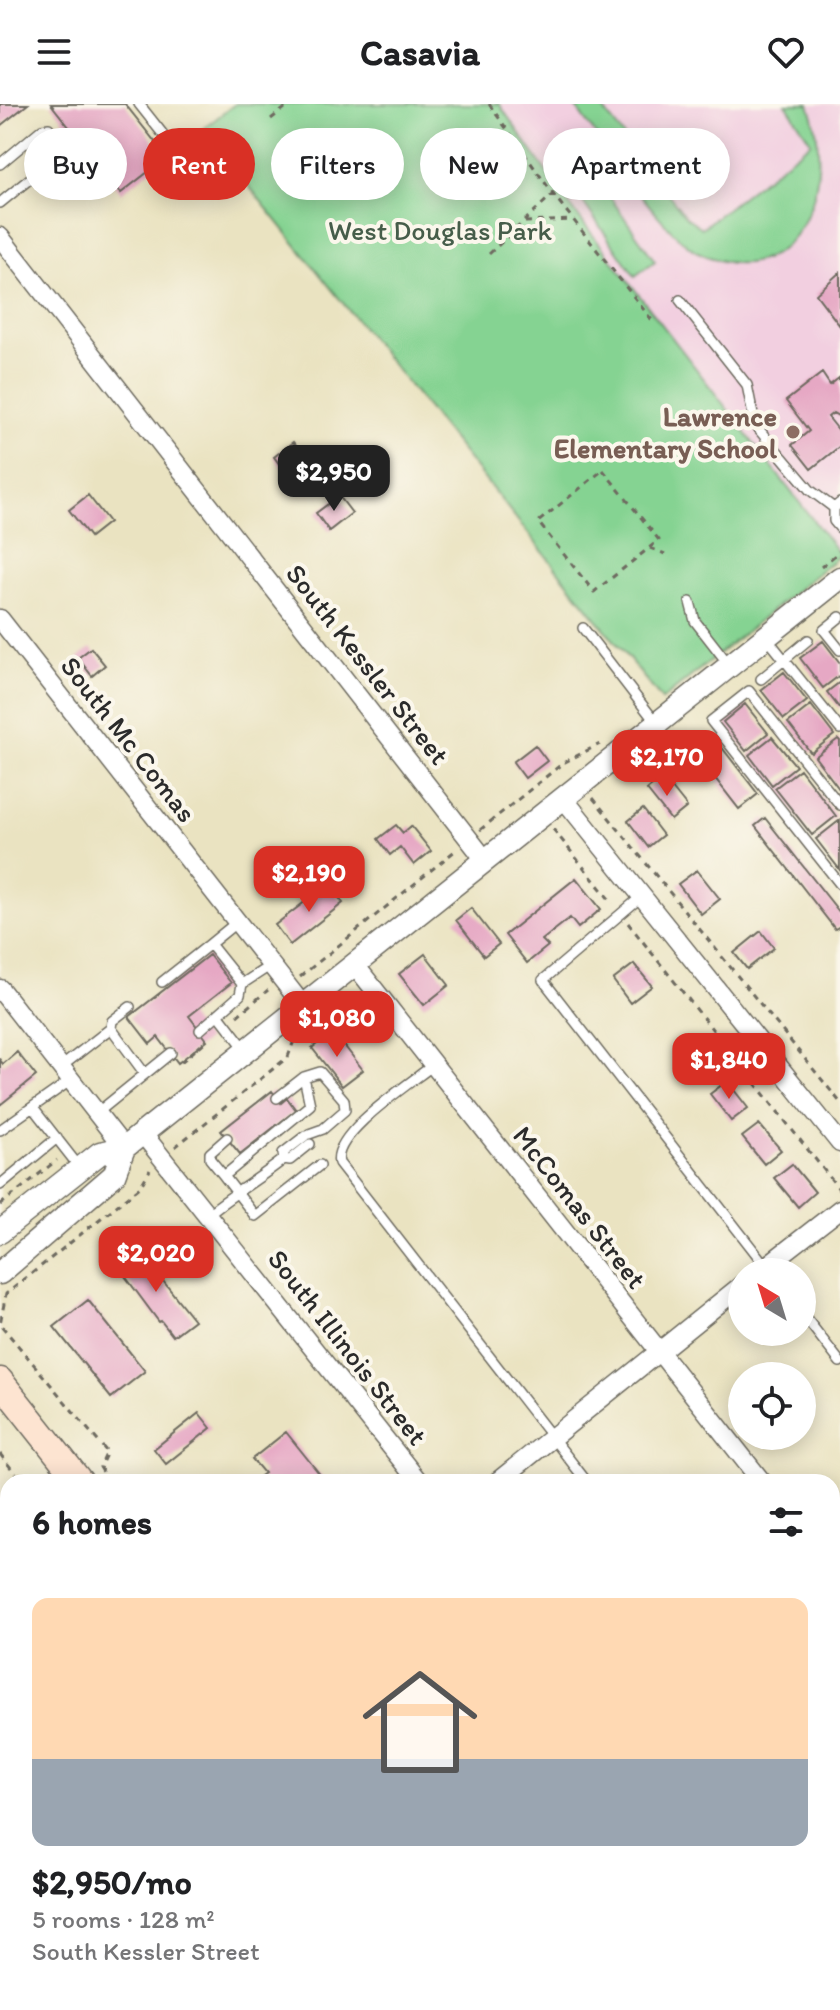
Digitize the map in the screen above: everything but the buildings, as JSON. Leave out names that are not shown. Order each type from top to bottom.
[{"type":"main road","points":[[0,1381],[74,1474]]},
{"type":"street","name":"South Kessler Street","points":[[0,237],[486,861]]},
{"type":"street","points":[[2,1219],[74,1160],[124,1148],[143,1134],[486,861],[569,805],[657,724],[840,578]]},
{"type":"street","name":"South Mc Comas","points":[[0,619],[304,1007]]},
{"type":"street","points":[[569,805],[840,1143]]},
{"type":"street","name":"McComas Street","points":[[355,965],[756,1474]]},
{"type":"street","points":[[0,989],[124,1148]]},
{"type":"street","name":"South Illinois Street","points":[[143,1134],[413,1474]]},
{"type":"street","points":[[0,1273],[114,1175],[124,1148]]},
{"type":"street","points":[[780,1258],[840,1209]]},
{"type":"street","points":[[507,1474],[728,1296]]},
{"type":"lane","points":[[139,104],[158,128]]},
{"type":"lane","points":[[0,164],[42,129],[49,128],[64,151],[0,203]]},
{"type":"lane","points":[[680,300],[747,385],[755,425],[810,490],[837,506],[834,521],[840,528]]},
{"type":"lane","points":[[690,602],[695,621],[730,666]]},
{"type":"lane","points":[[840,617],[824,630],[840,650]]},
{"type":"lane","points":[[583,628],[657,724]]},
{"type":"lane","points":[[766,637],[840,729]]},
{"type":"lane","points":[[761,679],[808,640]]},
{"type":"lane","points":[[840,805],[749,691],[711,721],[840,884]]},
{"type":"lane","points":[[642,896],[543,980],[756,1258]]},
{"type":"lane","points":[[162,982],[237,922]]},
{"type":"lane","points":[[210,944],[242,984]]},
{"type":"lane","points":[[200,1030],[240,995],[242,984],[271,965]]},
{"type":"lane","points":[[0,1130],[33,1108],[111,1028],[112,1021],[130,1007]]},
{"type":"lane","points":[[219,1015],[247,1051]]},
{"type":"lane","points":[[111,1028],[145,1074]]},
{"type":"lane","points":[[97,1113],[171,1053]]},
{"type":"lane","points":[[433,1065],[345,1137],[337,1156],[339,1163],[581,1474]]},
{"type":"lane","points":[[207,1215],[236,1191],[259,1180],[284,1159],[283,1153],[310,1139],[345,1110],[344,1100],[320,1072],[304,1077],[277,1098]]},
{"type":"lane","points":[[224,1176],[310,1105],[304,1077]]},
{"type":"lane","points":[[33,1108],[74,1160]]},
{"type":"lane","points":[[0,1185],[57,1138]]},
{"type":"lane","points":[[227,1138],[210,1153],[210,1159],[255,1216],[320,1165]]},
{"type":"lane","points":[[816,1331],[840,1362]]},
{"type":"path","points":[[271,119],[290,104]]},
{"type":"path","points":[[489,104],[543,180]]},
{"type":"path","points":[[489,254],[547,200]]},
{"type":"path","points":[[558,200],[655,324]]},
{"type":"path","points":[[524,222],[573,220]]},
{"type":"path","points":[[603,470],[659,540],[650,548],[594,592],[538,522],[603,470]]},
{"type":"path","points":[[650,548],[665,554]]},
{"type":"path","points":[[818,570],[840,551]]},
{"type":"path","points":[[178,1064],[270,989],[296,981],[563,763],[604,741]]},
{"type":"path","points":[[544,837],[569,805],[593,798],[840,1102]]},
{"type":"path","points":[[553,829],[839,1189]]},
{"type":"path","points":[[104,1474],[100,1467],[107,1452],[0,1324],[6,1294],[140,1187],[168,1148],[179,1147],[288,1057],[297,1034]]},
{"type":"path","points":[[2,1219],[74,1160]]},
{"type":"path","points":[[0,1454],[16,1474]]},
{"type":"shaded area","points":[[499,104],[840,104],[840,554],[566,200],[730,200],[730,128],[543,128],[543,167],[527,144],[527,128],[516,128]]},
{"type":"green space","name":"West Douglas Park","points":[[235,104],[499,104],[516,128],[420,128],[420,200],[527,200],[527,144],[543,167],[543,200],[566,200],[840,555],[662,700],[255,194],[255,128],[204,128]]},
{"type":"green space","points":[[573,104],[599,104],[617,128],[591,128]]},
{"type":"green space","points":[[786,104],[809,104],[817,137],[818,170],[812,201],[800,228],[783,248],[759,261],[731,263],[698,252],[684,242],[645,200],[673,200],[686,217],[702,228],[811,142]]},
{"type":"green space","points":[[582,200],[612,200],[655,261],[635,276]]},
{"type":"place","name":"Lawrence Elementary School","points":[[793,432]]}]
